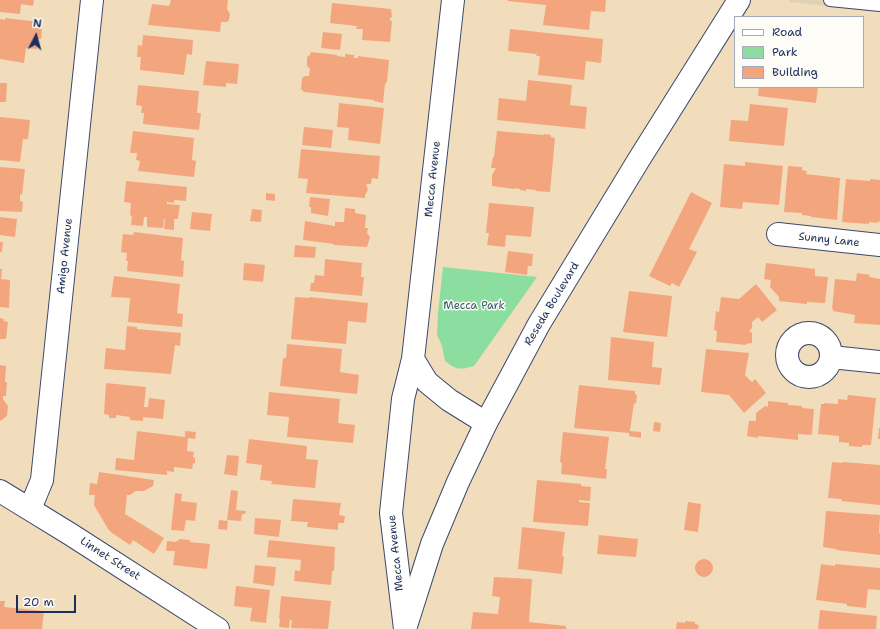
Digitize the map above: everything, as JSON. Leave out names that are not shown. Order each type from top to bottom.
[{"type":"street","name":"Amigo Avenue","points":[[30,509],[42,480],[92,0]]},
{"type":"street","name":"Mecca Avenue","points":[[405,629],[391,513],[403,399],[412,359],[453,0]]},
{"type":"street","name":"Reseda Boulevard","points":[[405,629],[432,544],[458,482],[486,423],[539,324],[638,161],[739,0]]},
{"type":"street","name":"Sunny Lane","points":[[778,234],[880,245]]},
{"type":"street","points":[[831,357],[880,362]]},
{"type":"street","points":[[412,359],[427,382],[449,400],[486,423]]},
{"type":"street","name":"Linnet Street","points":[[0,491],[218,629]]},
{"type":"lane","points":[[830,0],[880,5]]},
{"type":"shaded area","points":[[789,0],[880,0],[880,12],[789,2]]},
{"type":"green space","name":"Mecca Park","points":[[443,267],[537,277],[474,366],[455,368],[445,361],[442,346],[437,335]]},
{"type":"building","points":[[0,0],[34,0],[33,6],[21,4],[20,14],[0,12]]},
{"type":"building","points":[[171,0],[228,0],[227,9],[230,14],[229,20],[227,22],[221,22],[220,32],[148,25],[152,4],[169,6]]},
{"type":"building","points":[[508,0],[606,0],[605,12],[591,11],[589,30],[543,25],[546,5]]},
{"type":"building","points":[[332,3],[391,9],[392,17],[390,18],[390,21],[392,21],[390,42],[362,40],[363,29],[356,29],[357,26],[330,23]]},
{"type":"building","points":[[5,18],[40,22],[40,29],[42,29],[41,39],[38,39],[37,49],[26,48],[24,63],[0,59],[0,19],[5,20]]},
{"type":"building","points":[[510,29],[603,39],[601,63],[586,61],[584,80],[538,75],[540,56],[536,56],[537,54],[508,51]]},
{"type":"building","points":[[323,32],[342,34],[340,50],[321,48]]},
{"type":"building","points":[[143,35],[193,40],[192,55],[187,54],[184,75],[140,70],[141,57],[137,57],[138,45],[142,46]]},
{"type":"building","points":[[311,52],[345,57],[345,54],[354,55],[354,58],[358,58],[358,56],[389,60],[383,103],[374,100],[304,92],[301,89],[302,78],[309,76],[310,69],[307,66],[307,57]]},
{"type":"building","points":[[206,61],[239,64],[237,84],[226,83],[226,87],[203,85]]},
{"type":"building","points":[[528,80],[572,85],[570,105],[587,107],[585,129],[497,120],[499,98],[526,101]]},
{"type":"building","points":[[0,83],[7,83],[6,102],[0,102]]},
{"type":"building","points":[[138,85],[199,91],[197,113],[201,113],[199,130],[143,124],[144,113],[141,113],[142,106],[136,105]]},
{"type":"building","points":[[759,88],[818,88],[816,103],[758,96]]},
{"type":"building","points":[[339,103],[384,108],[380,144],[348,140],[349,128],[337,127]]},
{"type":"building","points":[[750,104],[788,108],[784,146],[729,141],[731,120],[748,121]]},
{"type":"building","points":[[0,117],[30,120],[28,139],[23,139],[20,162],[0,160]]},
{"type":"building","points":[[304,127],[333,130],[331,148],[302,145]]},
{"type":"building","points":[[133,131],[194,138],[192,160],[196,161],[194,177],[138,171],[140,161],[136,160],[137,153],[130,153]]},
{"type":"building","points":[[497,131],[544,134],[551,135],[551,137],[555,138],[550,192],[526,189],[526,191],[514,188],[492,186],[492,175],[496,168],[491,168],[494,157]]},
{"type":"building","points":[[301,149],[380,156],[378,179],[372,178],[371,184],[366,184],[368,190],[365,198],[306,193],[308,179],[298,178]]},
{"type":"building","points":[[745,162],[783,166],[779,205],[743,202],[742,209],[720,207],[724,164],[745,166]]},
{"type":"building","points":[[788,166],[802,167],[802,170],[807,171],[806,174],[840,178],[837,220],[811,217],[802,215],[802,213],[784,212]]},
{"type":"building","points":[[0,167],[25,169],[22,195],[20,194],[20,201],[23,202],[22,212],[0,211]]},
{"type":"building","points":[[846,179],[870,181],[870,179],[880,180],[880,222],[869,222],[869,224],[842,222]]},
{"type":"building","points":[[126,181],[187,187],[186,201],[174,200],[174,203],[167,202],[167,204],[180,205],[178,219],[174,219],[174,230],[164,229],[165,219],[163,228],[147,227],[147,217],[144,217],[143,226],[131,225],[131,203],[124,202]]},
{"type":"building","points":[[691,192],[712,203],[689,249],[697,252],[679,287],[672,283],[670,286],[649,276]]},
{"type":"building","points":[[266,193],[275,194],[275,201],[266,200]]},
{"type":"building","points":[[311,197],[330,199],[328,216],[311,213],[311,207],[309,207]]},
{"type":"building","points":[[489,203],[534,207],[531,237],[506,235],[505,247],[487,245],[489,233],[486,233]]},
{"type":"building","points":[[345,208],[355,209],[355,213],[366,215],[365,228],[368,228],[367,233],[370,237],[367,247],[334,245],[303,240],[305,221],[335,226],[335,222],[344,222]]},
{"type":"building","points":[[252,209],[262,210],[261,222],[250,221]]},
{"type":"building","points":[[192,212],[212,214],[210,231],[190,229]]},
{"type":"building","points":[[0,217],[17,219],[15,237],[0,235]]},
{"type":"building","points":[[134,232],[183,238],[181,260],[184,261],[183,277],[127,271],[127,253],[121,252],[123,234],[133,235]]},
{"type":"building","points":[[0,242],[3,242],[2,252],[0,252]]},
{"type":"building","points":[[295,245],[316,247],[315,258],[294,257]]},
{"type":"building","points":[[508,251],[533,254],[532,266],[528,266],[527,275],[505,272]]},
{"type":"building","points":[[325,259],[362,263],[361,277],[364,277],[362,296],[310,291],[311,283],[314,283],[315,275],[324,276]]},
{"type":"building","points":[[244,263],[265,265],[263,282],[243,280]]},
{"type":"building","points":[[766,263],[815,269],[815,276],[828,277],[825,303],[807,302],[807,304],[779,301],[779,297],[770,287],[771,280],[764,279]]},
{"type":"building","points":[[0,269],[2,269],[1,279],[10,280],[9,308],[0,307]]},
{"type":"building","points":[[857,273],[870,275],[869,277],[880,279],[880,325],[854,323],[855,315],[833,311],[832,309],[835,279],[856,281]]},
{"type":"building","points":[[114,276],[180,284],[177,313],[183,314],[182,327],[128,322],[130,298],[111,297]]},
{"type":"building","points":[[756,284],[777,310],[762,322],[758,317],[752,322],[752,328],[749,331],[752,333],[752,343],[746,345],[716,342],[717,331],[714,330],[716,311],[719,312],[721,297],[739,299]]},
{"type":"building","points":[[629,291],[672,296],[667,337],[623,332]]},
{"type":"building","points":[[295,297],[368,303],[366,323],[348,321],[346,344],[291,339]]},
{"type":"building","points":[[0,318],[8,322],[6,339],[0,339]]},
{"type":"building","points":[[127,326],[137,327],[137,329],[181,333],[180,346],[175,345],[171,374],[104,369],[106,348],[125,350]]},
{"type":"building","points":[[611,337],[654,342],[652,367],[662,368],[660,385],[608,380]]},
{"type":"building","points":[[287,344],[342,349],[340,372],[359,375],[357,394],[280,386],[283,358],[286,358]]},
{"type":"building","points":[[706,349],[749,353],[745,375],[752,382],[755,379],[766,393],[744,413],[729,395],[701,392]]},
{"type":"building","points":[[0,365],[6,366],[6,396],[3,396],[3,399],[8,406],[7,416],[0,421]]},
{"type":"building","points":[[106,383],[146,387],[144,407],[148,407],[149,398],[165,400],[163,419],[143,417],[143,421],[130,420],[130,417],[116,415],[116,418],[109,418],[109,415],[104,414]]},
{"type":"building","points":[[579,385],[635,391],[635,394],[637,395],[636,404],[634,403],[630,431],[641,432],[641,438],[629,436],[629,433],[574,428]]},
{"type":"building","points":[[269,392],[340,399],[338,423],[355,425],[353,443],[287,437],[289,417],[267,415]]},
{"type":"building","points":[[848,395],[876,398],[871,445],[862,445],[862,447],[849,446],[849,443],[839,442],[839,436],[818,434],[821,404],[838,404],[838,399],[847,400]]},
{"type":"building","points":[[768,401],[788,403],[788,405],[814,409],[812,435],[798,434],[798,440],[747,436],[749,421],[756,421],[756,413],[765,406],[768,407]]},
{"type":"building","points":[[654,422],[661,423],[660,432],[653,431]]},
{"type":"building","points":[[879,428],[880,439],[878,439]]},
{"type":"building","points":[[137,431],[185,437],[185,431],[196,432],[195,439],[188,438],[187,451],[194,452],[193,457],[195,458],[195,464],[193,463],[192,469],[174,467],[174,472],[167,471],[167,475],[115,470],[116,458],[134,460]]},
{"type":"building","points":[[563,432],[609,437],[605,469],[607,469],[606,479],[561,474],[562,463],[560,462]]},
{"type":"building","points":[[249,439],[307,446],[306,459],[318,460],[315,488],[271,484],[272,481],[260,480],[262,465],[246,463]]},
{"type":"building","points":[[227,455],[239,456],[237,476],[224,474]]},
{"type":"building","points":[[832,462],[880,465],[880,505],[841,501],[842,499],[828,498]]},
{"type":"building","points":[[99,472],[154,480],[153,486],[144,491],[136,491],[130,495],[127,495],[125,514],[164,538],[154,554],[133,540],[130,545],[108,529],[94,505],[95,495],[89,495],[90,483],[97,484]]},
{"type":"building","points":[[537,480],[581,484],[581,486],[591,487],[590,501],[579,500],[579,502],[590,503],[588,526],[533,522]]},
{"type":"building","points":[[231,490],[238,491],[236,510],[246,511],[245,514],[242,514],[241,521],[227,520]]},
{"type":"building","points":[[175,493],[182,494],[181,501],[197,503],[195,521],[186,520],[184,531],[171,530]]},
{"type":"building","points":[[293,499],[341,503],[339,515],[345,516],[344,523],[338,523],[338,530],[307,527],[308,522],[291,521]]},
{"type":"building","points":[[688,502],[701,504],[698,532],[684,530]]},
{"type":"building","points":[[826,511],[880,515],[880,555],[823,547]]},
{"type":"building","points":[[255,518],[281,520],[279,537],[254,534]]},
{"type":"building","points":[[219,520],[228,521],[227,530],[218,529]]},
{"type":"building","points":[[522,527],[565,532],[562,556],[564,557],[562,574],[518,569]]},
{"type":"building","points":[[599,535],[638,539],[636,557],[597,554]]},
{"type":"building","points":[[179,539],[190,540],[190,542],[210,544],[207,569],[173,565],[175,551],[166,551],[167,541],[176,542]]},
{"type":"building","points":[[269,540],[335,547],[334,571],[332,571],[331,585],[294,581],[295,570],[300,571],[301,560],[267,557]]},
{"type":"building","points":[[700,559],[708,559],[713,564],[711,575],[708,577],[700,577],[695,572],[695,564]]},
{"type":"building","points":[[821,564],[880,568],[880,590],[868,589],[866,608],[816,600]]},
{"type":"building","points":[[255,565],[276,567],[274,586],[253,583]]},
{"type":"building","points":[[494,577],[532,579],[529,622],[566,626],[566,629],[471,629],[473,612],[498,614],[500,597],[492,596]]},
{"type":"building","points":[[236,586],[270,590],[266,623],[250,621],[252,608],[234,606]]},
{"type":"building","points":[[281,596],[331,601],[328,629],[291,628],[292,620],[290,620],[289,628],[279,627]]},
{"type":"building","points":[[0,601],[5,601],[4,607],[44,611],[42,629],[0,629]]},
{"type":"building","points":[[820,610],[877,616],[876,629],[818,629]]},
{"type":"building","points":[[685,621],[695,622],[695,624],[699,625],[698,629],[676,629],[677,622],[685,623]]}]
